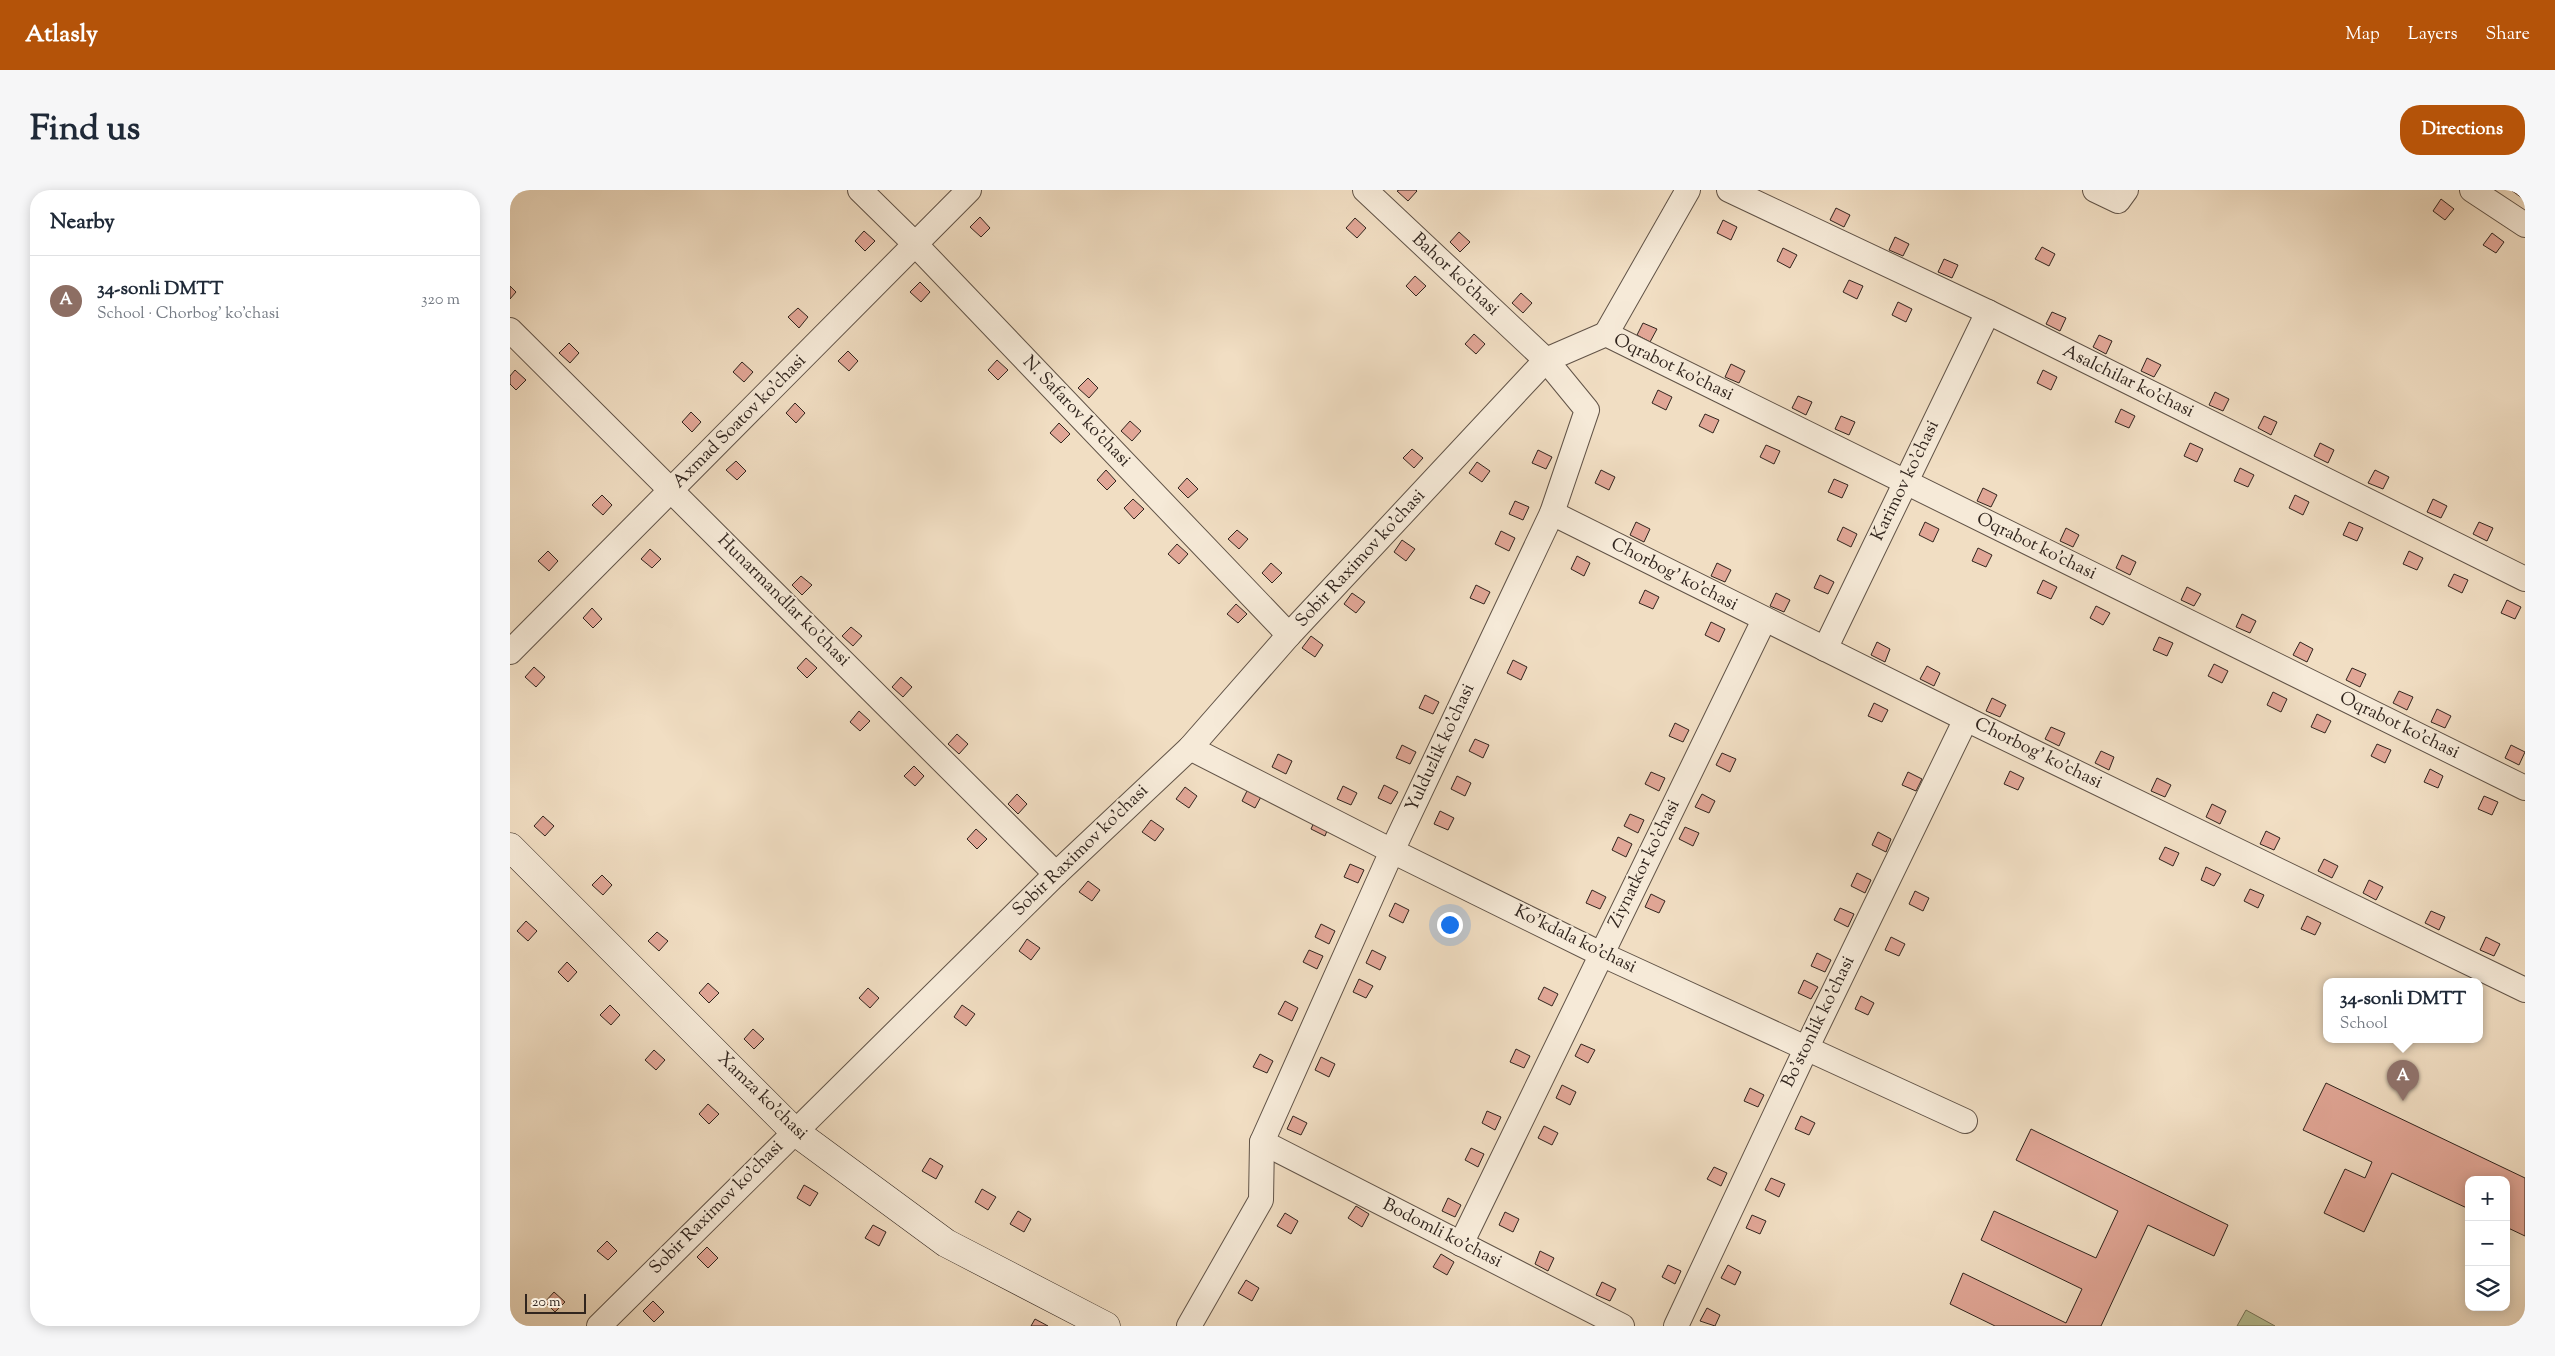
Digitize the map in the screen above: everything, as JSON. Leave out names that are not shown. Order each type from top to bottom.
[{"type":"main road","name":"Xamza ko'chasi","points":[[510,847],[794,1131],[946,1243],[1106,1326]]},
{"type":"street","name":"N. Safarov ko'chasi","points":[[860,190],[915,244],[1289,635]]},
{"type":"street","name":"Axmad Soatov ko'chasi","points":[[510,652],[969,190]]},
{"type":"street","name":"Bahor ko'chasi","points":[[1365,190],[1546,360]]},
{"type":"street","points":[[1606,334],[1688,190]]},
{"type":"street","name":"Asalchilar ko'chasi","points":[[1729,190],[1988,312],[2525,579]]},
{"type":"street","points":[[2094,190],[2118,201],[2126,190]]},
{"type":"street","points":[[2472,190],[2525,225]]},
{"type":"street","name":"Karimov ko'chasi","points":[[1825,649],[1988,312]]},
{"type":"street","name":"Hunarmandlar ko'chasi","points":[[510,330],[1056,874]]},
{"type":"street","name":"Oqrabot ko'chasi","points":[[1546,360],[1606,334],[2525,788]]},
{"type":"street","name":"Yulduzlik ko'chasi","points":[[1262,1142],[1392,851],[1552,513],[1587,410],[1546,360]]},
{"type":"street","name":"Sobir Raximov ko'chasi","points":[[599,1326],[794,1131],[1056,874],[1190,748],[1289,635],[1546,360]]},
{"type":"street","name":"Chorbog' ko'chasi","points":[[1552,513],[1764,620],[2525,990]]},
{"type":"street","name":"Ziynatkor ko'chasi","points":[[1461,1244],[1764,620]]},
{"type":"street","name":"Bo'stonlik ko'chasi","points":[[1676,1326],[1807,1047],[1966,719]]},
{"type":"street","name":"Ko'kdala ko'chasi","points":[[1190,748],[1392,851],[1601,954],[1965,1120]]},
{"type":"street","points":[[1189,1326],[1261,1200],[1262,1142]]},
{"type":"street","name":"Bodomli ko'chasi","points":[[1262,1142],[1622,1326]]},
{"type":"green space","points":[[2246,1310],[2275,1326],[2237,1326]]},
{"type":"building","points":[[2511,190],[2525,190],[2525,194],[2522,198]]},
{"type":"building","points":[[1397,191],[1417,191],[1408,201]]},
{"type":"building","points":[[2441,199],[2454,209],[2445,220],[2433,211]]},
{"type":"building","points":[[1836,208],[1850,215],[1844,227],[1830,220]]},
{"type":"building","points":[[980,217],[990,228],[981,237],[970,227]]},
{"type":"building","points":[[1355,218],[1366,228],[1357,238],[1346,228]]},
{"type":"building","points":[[1723,220],[1737,227],[1731,240],[1717,233]]},
{"type":"building","points":[[864,231],[875,241],[865,251],[855,241]]},
{"type":"building","points":[[1459,232],[1470,242],[1460,252],[1450,242]]},
{"type":"building","points":[[2492,233],[2504,242],[2496,253],[2483,245]]},
{"type":"building","points":[[1895,237],[1909,244],[1903,256],[1889,250]]},
{"type":"building","points":[[2042,247],[2055,254],[2049,266],[2035,259]]},
{"type":"building","points":[[1783,248],[1797,255],[1790,268],[1777,261]]},
{"type":"building","points":[[1944,259],[1958,265],[1952,278],[1938,272]]},
{"type":"building","points":[[1415,276],[1426,286],[1416,296],[1406,286]]},
{"type":"building","points":[[1849,280],[1863,286],[1857,299],[1843,292]]},
{"type":"building","points":[[920,282],[930,292],[921,302],[910,292]]},
{"type":"building","points":[[510,286],[516,292],[510,299]]},
{"type":"building","points":[[1521,293],[1532,303],[1523,313],[1512,303]]},
{"type":"building","points":[[1898,302],[1912,309],[1906,322],[1892,315]]},
{"type":"building","points":[[798,308],[808,317],[799,328],[788,317]]},
{"type":"building","points":[[2052,312],[2066,318],[2060,331],[2046,324]]},
{"type":"building","points":[[1643,323],[1657,329],[1650,342],[1637,335]]},
{"type":"building","points":[[1474,334],[1485,344],[1476,354],[1465,344]]},
{"type":"building","points":[[2099,335],[2112,341],[2106,354],[2093,347]]},
{"type":"building","points":[[569,343],[579,353],[570,363],[559,353]]},
{"type":"building","points":[[848,351],[858,361],[849,371],[838,361]]},
{"type":"building","points":[[2147,358],[2161,365],[2154,377],[2141,371]]},
{"type":"building","points":[[997,360],[1008,370],[998,380],[988,370]]},
{"type":"building","points":[[742,362],[753,372],[744,382],[733,372]]},
{"type":"building","points":[[1731,364],[1745,371],[1739,383],[1725,377]]},
{"type":"building","points":[[515,370],[526,380],[516,390],[510,384],[510,376]]},
{"type":"building","points":[[2043,370],[2057,377],[2051,390],[2037,383]]},
{"type":"building","points":[[1088,378],[1098,388],[1089,398],[1078,388]]},
{"type":"building","points":[[1658,390],[1672,397],[1666,410],[1652,403]]},
{"type":"building","points":[[2215,392],[2229,399],[2223,411],[2209,405]]},
{"type":"building","points":[[1798,396],[1812,402],[1806,415],[1792,408]]},
{"type":"building","points":[[795,403],[805,413],[796,423],[786,413]]},
{"type":"building","points":[[2121,409],[2135,416],[2129,428],[2115,422]]},
{"type":"building","points":[[691,412],[701,422],[692,432],[682,422]]},
{"type":"building","points":[[1705,414],[1719,420],[1713,433],[1699,426]]},
{"type":"building","points":[[1841,416],[1855,422],[1849,435],[1835,429]]},
{"type":"building","points":[[2264,416],[2277,422],[2271,435],[2258,428]]},
{"type":"building","points":[[1130,421],[1141,431],[1132,441],[1121,431]]},
{"type":"building","points":[[1059,423],[1070,434],[1061,443],[1050,433]]},
{"type":"building","points":[[2190,443],[2203,449],[2197,462],[2184,456]]},
{"type":"building","points":[[2320,443],[2334,450],[2328,463],[2314,456]]},
{"type":"building","points":[[1766,445],[1780,451],[1774,464],[1760,457]]},
{"type":"building","points":[[1412,449],[1423,458],[1414,468],[1403,458]]},
{"type":"building","points":[[1538,450],[1552,457],[1546,469],[1532,463]]},
{"type":"building","points":[[736,461],[746,471],[737,480],[726,470]]},
{"type":"building","points":[[1477,462],[1490,471],[1482,482],[1469,473]]},
{"type":"building","points":[[2240,468],[2254,475],[2248,487],[2234,481]]},
{"type":"building","points":[[1106,470],[1116,481],[1107,490],[1097,480]]},
{"type":"building","points":[[1601,470],[1615,477],[1609,490],[1595,483]]},
{"type":"building","points":[[2375,470],[2389,477],[2383,489],[2368,483]]},
{"type":"building","points":[[1187,478],[1198,489],[1188,498],[1178,488]]},
{"type":"building","points":[[1834,479],[1848,485],[1842,498],[1828,492]]},
{"type":"building","points":[[1983,488],[1997,495],[1991,507],[1977,501]]},
{"type":"building","points":[[602,495],[612,505],[603,515],[592,505]]},
{"type":"building","points":[[2295,495],[2309,502],[2303,515],[2289,508]]},
{"type":"building","points":[[1133,499],[1144,509],[1134,519],[1124,508]]},
{"type":"building","points":[[2433,499],[2447,506],[2441,518],[2427,512]]},
{"type":"building","points":[[1515,501],[1529,507],[1523,520],[1509,514]]},
{"type":"building","points":[[1636,522],[1650,529],[1644,542],[1630,535]]},
{"type":"building","points":[[1925,522],[1939,529],[1933,542],[1919,535]]},
{"type":"building","points":[[2349,522],[2363,528],[2357,541],[2343,535]]},
{"type":"building","points":[[2479,522],[2493,528],[2487,541],[2473,534]]},
{"type":"building","points":[[1843,527],[1857,534],[1851,547],[1837,540]]},
{"type":"building","points":[[2066,528],[2079,535],[2073,547],[2060,541]]},
{"type":"building","points":[[1237,530],[1248,539],[1239,549],[1228,539]]},
{"type":"building","points":[[1501,531],[1515,538],[1509,551],[1495,544]]},
{"type":"building","points":[[1402,540],[1415,549],[1406,561],[1394,552]]},
{"type":"building","points":[[1177,544],[1188,554],[1179,564],[1168,554]]},
{"type":"building","points":[[1978,548],[1992,555],[1986,567],[1972,561]]},
{"type":"building","points":[[650,549],[661,559],[652,568],[641,559]]},
{"type":"building","points":[[548,551],[558,561],[549,571],[538,561]]},
{"type":"building","points":[[2409,551],[2423,558],[2417,570],[2403,564]]},
{"type":"building","points":[[2122,555],[2136,562],[2130,575],[2116,568]]},
{"type":"building","points":[[1577,556],[1590,563],[1584,576],[1571,569]]},
{"type":"building","points":[[1271,563],[1282,573],[1272,583],[1262,573]]},
{"type":"building","points":[[1717,563],[1731,570],[1725,582],[1711,576]]},
{"type":"building","points":[[2454,574],[2468,580],[2462,593],[2448,586]]},
{"type":"building","points":[[1820,575],[1834,582],[1828,594],[1814,588]]},
{"type":"building","points":[[801,576],[812,585],[802,595],[792,585]]},
{"type":"building","points":[[2043,580],[2057,587],[2051,599],[2037,593]]},
{"type":"building","points":[[1476,585],[1490,592],[1484,604],[1470,598]]},
{"type":"building","points":[[2187,587],[2201,594],[2194,606],[2181,600]]},
{"type":"building","points":[[1645,590],[1659,597],[1653,609],[1639,603]]},
{"type":"building","points":[[1352,593],[1365,602],[1356,613],[1344,604]]},
{"type":"building","points":[[1776,593],[1790,600],[1784,612],[1770,606]]},
{"type":"building","points":[[2507,600],[2521,607],[2515,619],[2501,613]]},
{"type":"building","points":[[1236,604],[1247,614],[1238,623],[1227,614]]},
{"type":"building","points":[[2096,606],[2110,613],[2103,625],[2090,618]]},
{"type":"building","points":[[592,608],[602,619],[593,628],[583,618]]},
{"type":"building","points":[[2242,614],[2256,621],[2250,633],[2236,627]]},
{"type":"building","points":[[1711,622],[1725,629],[1719,642],[1705,635]]},
{"type":"building","points":[[851,627],[862,636],[853,646],[842,636]]},
{"type":"building","points":[[1311,636],[1323,645],[1315,657],[1302,648]]},
{"type":"building","points":[[2159,637],[2173,643],[2167,656],[2153,650]]},
{"type":"building","points":[[1877,642],[1890,649],[1885,662],[1871,655]]},
{"type":"building","points":[[2300,642],[2313,649],[2307,662],[2293,655]]},
{"type":"building","points":[[806,658],[817,668],[807,678],[797,668]]},
{"type":"building","points":[[1513,660],[1527,667],[1521,680],[1507,673]]},
{"type":"building","points":[[2214,664],[2228,671],[2222,683],[2208,676]]},
{"type":"building","points":[[1927,666],[1940,673],[1934,686],[1920,679]]},
{"type":"building","points":[[534,667],[545,677],[536,687],[525,677]]},
{"type":"building","points":[[2352,668],[2366,674],[2360,687],[2346,680]]},
{"type":"building","points":[[901,677],[912,687],[903,697],[892,687]]},
{"type":"building","points":[[2399,691],[2413,697],[2407,710],[2393,703]]},
{"type":"building","points":[[2273,692],[2287,699],[2281,712],[2267,705]]},
{"type":"building","points":[[1425,695],[1439,702],[1433,714],[1419,708]]},
{"type":"building","points":[[1992,698],[2006,705],[2000,717],[1986,711]]},
{"type":"building","points":[[1874,703],[1888,710],[1882,722],[1868,716]]},
{"type":"building","points":[[2437,709],[2451,716],[2445,728],[2431,722]]},
{"type":"building","points":[[859,711],[870,721],[860,731],[850,722]]},
{"type":"building","points":[[2317,714],[2331,721],[2325,733],[2311,727]]},
{"type":"building","points":[[1675,723],[1689,730],[1683,742],[1669,736]]},
{"type":"building","points":[[2051,727],[2065,733],[2059,746],[2045,739]]},
{"type":"building","points":[[957,734],[968,744],[959,754],[948,744]]},
{"type":"building","points":[[1475,739],[1489,745],[1483,758],[1469,751]]},
{"type":"building","points":[[2377,744],[2391,750],[2385,763],[2371,756]]},
{"type":"building","points":[[1402,745],[1416,752],[1410,764],[1396,758]]},
{"type":"building","points":[[2511,745],[2525,752],[2519,765],[2505,758]]},
{"type":"building","points":[[2101,751],[2114,757],[2109,770],[2095,763]]},
{"type":"building","points":[[1722,753],[1736,759],[1730,772],[1716,765]]},
{"type":"building","points":[[1278,754],[1292,761],[1286,774],[1272,767]]},
{"type":"building","points":[[914,766],[924,776],[915,786],[904,776]]},
{"type":"building","points":[[2430,769],[2443,776],[2438,788],[2424,782]]},
{"type":"building","points":[[2010,771],[2024,778],[2018,790],[2004,784]]},
{"type":"building","points":[[1651,772],[1665,778],[1659,791],[1645,784]]},
{"type":"building","points":[[1908,772],[1922,779],[1916,791],[1902,785]]},
{"type":"building","points":[[1457,776],[1471,783],[1465,796],[1451,789]]},
{"type":"building","points":[[2157,778],[2171,785],[2165,797],[2151,791]]},
{"type":"building","points":[[1384,785],[1398,792],[1391,804],[1378,798]]},
{"type":"building","points":[[1343,786],[1357,793],[1351,805],[1337,799]]},
{"type":"building","points":[[1185,787],[1197,796],[1189,808],[1176,799]]},
{"type":"building","points":[[1248,789],[1262,795],[1255,808],[1242,801]]},
{"type":"building","points":[[1017,794],[1027,804],[1018,814],[1008,804]]},
{"type":"building","points":[[1702,794],[1715,801],[1709,813],[1695,807]]},
{"type":"building","points":[[2484,796],[2498,802],[2492,815],[2478,809]]},
{"type":"building","points":[[2212,804],[2226,811],[2220,824],[2206,817]]},
{"type":"building","points":[[1440,811],[1454,818],[1448,830],[1434,824]]},
{"type":"building","points":[[1630,814],[1644,820],[1638,833],[1624,826]]},
{"type":"building","points":[[543,816],[554,826],[545,836],[534,826]]},
{"type":"building","points":[[1317,816],[1330,823],[1325,836],[1311,829]]},
{"type":"building","points":[[1151,820],[1164,829],[1155,841],[1142,832]]},
{"type":"building","points":[[1685,827],[1699,833],[1693,846],[1679,839]]},
{"type":"building","points":[[976,829],[987,839],[977,849],[967,839]]},
{"type":"building","points":[[2266,831],[2280,838],[2274,850],[2260,844]]},
{"type":"building","points":[[1878,832],[1891,839],[1886,852],[1872,845]]},
{"type":"building","points":[[1618,837],[1632,844],[1626,857],[1612,850]]},
{"type":"building","points":[[2165,847],[2179,853],[2173,866],[2159,859]]},
{"type":"building","points":[[2324,859],[2338,866],[2332,878],[2318,871]]},
{"type":"building","points":[[1350,864],[1364,870],[1358,883],[1344,877]]},
{"type":"building","points":[[2206,867],[2221,874],[2214,886],[2201,880]]},
{"type":"building","points":[[1857,873],[1871,880],[1865,893],[1851,886]]},
{"type":"building","points":[[602,875],[612,885],[603,895],[592,885]]},
{"type":"building","points":[[2369,880],[2383,887],[2376,900],[2363,893]]},
{"type":"building","points":[[1088,881],[1100,890],[1092,901],[1079,892]]},
{"type":"building","points":[[2250,889],[2264,895],[2258,908],[2244,901]]},
{"type":"building","points":[[1592,890],[1606,897],[1600,909],[1586,903]]},
{"type":"building","points":[[1915,891],[1929,898],[1923,911],[1909,904]]},
{"type":"building","points":[[1651,894],[1665,901],[1659,913],[1645,907]]},
{"type":"building","points":[[1395,903],[1409,910],[1403,923],[1389,916]]},
{"type":"building","points":[[1840,908],[1854,914],[1848,927],[1834,920]]},
{"type":"building","points":[[2431,911],[2445,917],[2439,930],[2425,923]]},
{"type":"building","points":[[2307,916],[2321,923],[2315,935],[2301,929]]},
{"type":"building","points":[[526,921],[537,931],[528,941],[517,931]]},
{"type":"building","points":[[1321,924],[1335,931],[1329,944],[1315,937]]},
{"type":"building","points":[[657,932],[668,941],[659,951],[648,941]]},
{"type":"building","points":[[1891,937],[1905,944],[1899,956],[1885,950]]},
{"type":"building","points":[[2486,937],[2500,944],[2494,956],[2480,950]]},
{"type":"building","points":[[1027,939],[1040,948],[1031,960],[1019,951]]},
{"type":"building","points":[[1309,950],[1323,956],[1317,969],[1303,962]]},
{"type":"building","points":[[1372,950],[1386,957],[1380,970],[1366,963]]},
{"type":"building","points":[[1817,953],[1831,960],[1825,972],[1811,966]]},
{"type":"building","points":[[567,962],[577,972],[568,982],[558,972]]},
{"type":"building","points":[[1359,979],[1373,986],[1366,998],[1353,992]]},
{"type":"building","points":[[1804,980],[1818,987],[1811,999],[1798,993]]},
{"type":"building","points":[[708,983],[719,993],[709,1003],[699,993]]},
{"type":"building","points":[[1544,987],[1558,994],[1552,1006],[1538,999]]},
{"type":"building","points":[[868,988],[879,998],[870,1008],[859,998]]},
{"type":"building","points":[[1861,996],[1874,1003],[1868,1015],[1855,1009]]},
{"type":"building","points":[[1285,1001],[1298,1008],[1292,1021],[1278,1014]]},
{"type":"building","points":[[610,1005],[620,1015],[611,1025],[600,1015]]},
{"type":"building","points":[[962,1005],[975,1014],[966,1026],[954,1017]]},
{"type":"building","points":[[753,1029],[764,1039],[754,1049],[744,1039]]},
{"type":"building","points":[[1581,1044],[1595,1050],[1588,1063],[1575,1056]]},
{"type":"building","points":[[1516,1049],[1530,1056],[1524,1068],[1510,1062]]},
{"type":"building","points":[[654,1050],[665,1060],[656,1070],[645,1060]]},
{"type":"building","points":[[1260,1054],[1273,1061],[1267,1073],[1253,1067]]},
{"type":"building","points":[[1321,1057],[1335,1064],[1329,1077],[1315,1070]]},
{"type":"building","points":[[2326,1083],[2525,1178],[2525,1236],[2510,1229],[2510,1176],[2465,1176],[2465,1207],[2392,1173],[2364,1232],[2324,1213],[2345,1169],[2365,1178],[2372,1162],[2303,1130]]},
{"type":"building","points":[[1562,1085],[1576,1092],[1570,1105],[1556,1098]]},
{"type":"building","points":[[1750,1088],[1764,1095],[1758,1107],[1744,1101]]},
{"type":"building","points":[[708,1104],[719,1114],[709,1124],[699,1114]]},
{"type":"building","points":[[1487,1111],[1501,1117],[1495,1130],[1482,1123]]},
{"type":"building","points":[[1293,1116],[1307,1123],[1301,1135],[1287,1129]]},
{"type":"building","points":[[1801,1116],[1815,1123],[1809,1135],[1795,1129]]},
{"type":"building","points":[[1544,1126],[1558,1133],[1552,1145],[1538,1138]]},
{"type":"building","points":[[2031,1129],[2228,1225],[2214,1256],[2148,1225],[2101,1326],[1995,1326],[1950,1304],[1963,1273],[2066,1323],[2082,1289],[1981,1240],[1994,1211],[2096,1258],[2118,1211],[2016,1160]]},
{"type":"building","points":[[1471,1148],[1484,1154],[1478,1167],[1465,1160]]},
{"type":"building","points":[[930,1158],[943,1166],[936,1179],[922,1171]]},
{"type":"building","points":[[1714,1167],[1727,1173],[1721,1186],[1707,1179]]},
{"type":"building","points":[[1771,1178],[1785,1184],[1779,1197],[1765,1190]]},
{"type":"building","points":[[804,1185],[818,1193],[810,1206],[797,1198]]},
{"type":"building","points":[[982,1189],[996,1197],[988,1210],[975,1202]]},
{"type":"building","points":[[1448,1198],[1461,1205],[1455,1217],[1442,1211]]},
{"type":"building","points":[[1356,1206],[1369,1214],[1362,1227],[1348,1218]]},
{"type":"building","points":[[1018,1211],[1031,1219],[1024,1232],[1010,1224]]},
{"type":"building","points":[[1505,1212],[1519,1219],[1513,1232],[1499,1225]]},
{"type":"building","points":[[1285,1213],[1298,1221],[1291,1234],[1277,1226]]},
{"type":"building","points":[[1752,1215],[1766,1221],[1760,1234],[1746,1228]]},
{"type":"building","points":[[873,1225],[886,1232],[879,1246],[865,1238]]},
{"type":"building","points":[[607,1241],[617,1251],[608,1260],[597,1251]]},
{"type":"building","points":[[707,1247],[718,1258],[708,1268],[697,1257]]},
{"type":"building","points":[[1540,1251],[1554,1258],[1548,1271],[1535,1264]]},
{"type":"building","points":[[1441,1254],[1454,1262],[1447,1275],[1433,1267]]},
{"type":"building","points":[[1668,1265],[1681,1271],[1675,1284],[1662,1277]]},
{"type":"building","points":[[1728,1265],[1741,1272],[1735,1285],[1721,1278]]},
{"type":"building","points":[[1246,1280],[1259,1288],[1252,1301],[1238,1293]]},
{"type":"building","points":[[1602,1282],[1616,1289],[1610,1301],[1596,1295]]},
{"type":"building","points":[[554,1292],[565,1302],[555,1312],[545,1302]]},
{"type":"building","points":[[653,1301],[664,1312],[654,1322],[643,1311]]},
{"type":"building","points":[[1707,1308],[1720,1315],[1715,1326],[1700,1321]]},
{"type":"building","points":[[1035,1319],[1048,1326],[1031,1326]]},
{"type":"place","name":"34-sonli DMTT","points":[[2403,1101]]}]
